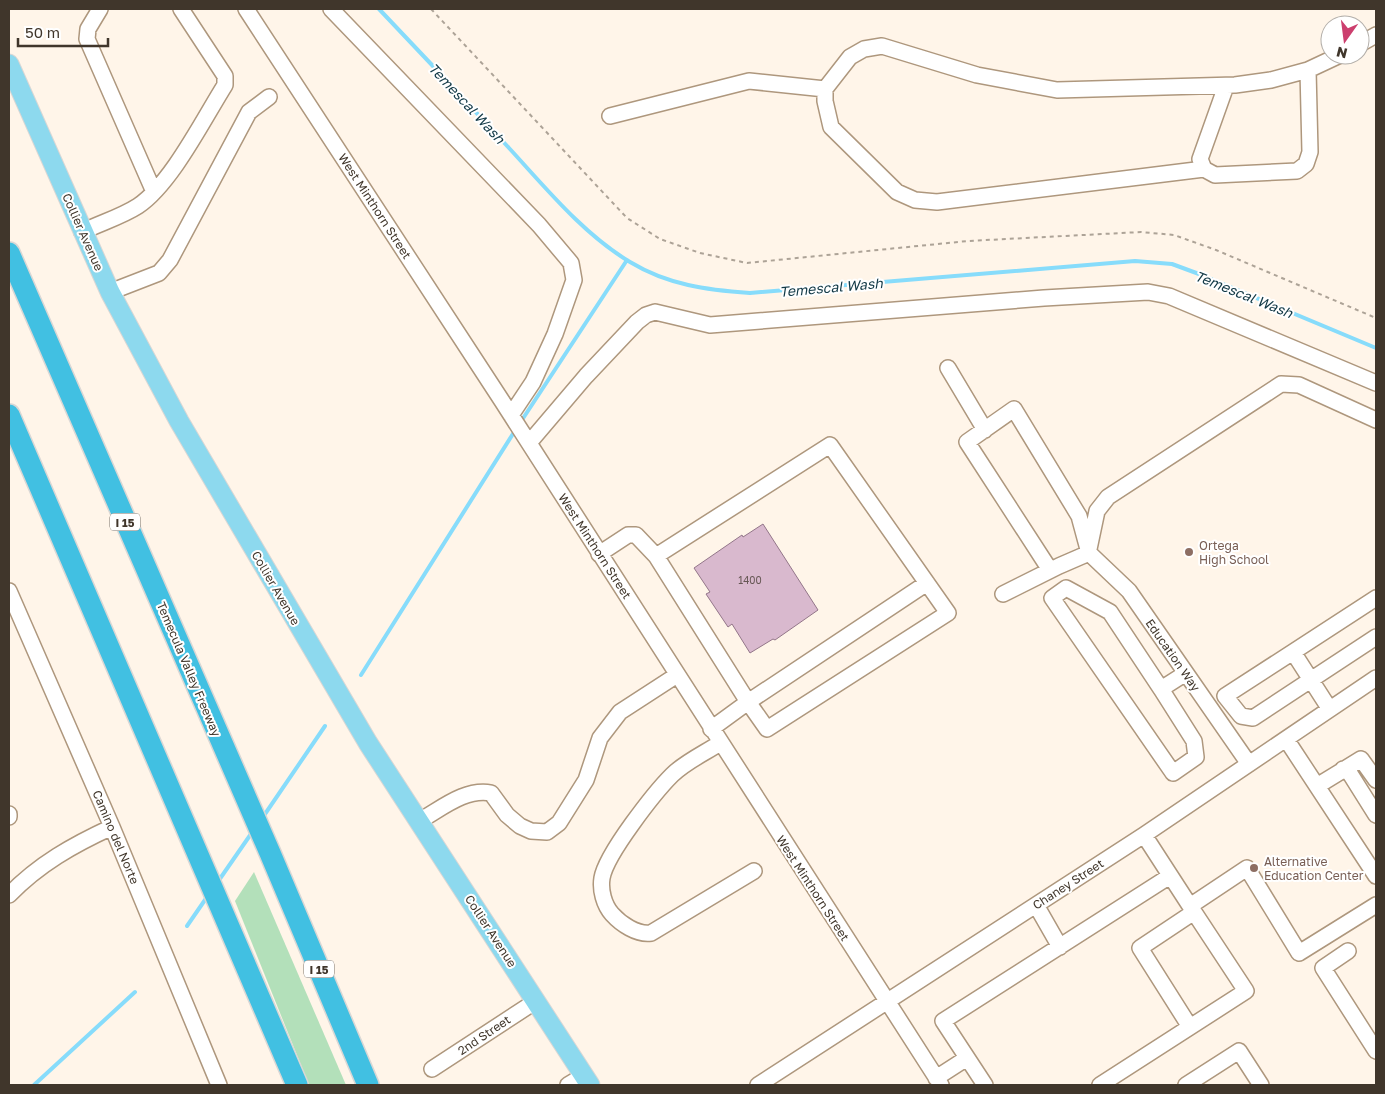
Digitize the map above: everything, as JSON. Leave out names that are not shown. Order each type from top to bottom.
[{"type":"highway","name":"Temecula Valley Freeway","points":[[9,253],[270,853],[368,1085]]},
{"type":"highway","points":[[9,415],[297,1085]]},
{"type":"main road","name":"Collier Avenue","points":[[9,64],[110,292],[179,421],[368,743],[536,1001],[580,1082]]},
{"type":"street","points":[[100,9],[88,30],[87,39],[154,192]]},
{"type":"street","points":[[82,232],[137,207],[154,192],[170,172],[225,85],[226,79],[181,9]]},
{"type":"street","name":"West Minthorn Street","points":[[246,9],[502,401],[938,1082]]},
{"type":"street","points":[[331,9],[539,226],[571,263],[574,280],[555,334],[533,382],[511,415]]},
{"type":"street","points":[[1308,70],[1310,152],[1306,164],[1297,171],[1215,175],[1204,169],[937,202],[915,200],[898,192],[831,127],[825,101],[825,89],[850,57],[864,49],[882,46],[977,75],[1057,90],[1226,86],[1271,80],[1308,70],[1320,64]]},
{"type":"street","points":[[610,116],[749,81],[825,89]]},
{"type":"street","points":[[1204,169],[1200,159],[1226,86]]},
{"type":"street","points":[[110,292],[159,273],[170,260],[249,112],[269,96]]},
{"type":"street","points":[[532,448],[586,376],[637,322],[646,315],[655,312],[710,325],[1044,298],[1148,292],[1170,296],[1376,383]]},
{"type":"street","points":[[948,368],[985,430]]},
{"type":"street","points":[[1088,553],[1097,510],[1108,497],[1281,384],[1299,386],[1376,420]]},
{"type":"street","points":[[1050,570],[967,442],[1014,409],[1079,516],[1088,553]]},
{"type":"street","points":[[599,554],[628,535],[636,535],[656,556],[767,729],[948,613],[830,445],[656,556]]},
{"type":"street","points":[[1003,594],[1088,553]]},
{"type":"street","name":"Education Way","points":[[1088,553],[1129,591],[1249,764]]},
{"type":"street","points":[[711,728],[927,583]]},
{"type":"street","points":[[1066,588],[1110,612],[1161,688],[1194,741],[1196,758],[1173,773],[1052,598],[1066,588]]},
{"type":"street","name":"Camino del Norte","points":[[9,591],[112,827],[219,1085]]},
{"type":"street","points":[[1376,598],[1226,696],[1241,716],[1253,718],[1376,637]]},
{"type":"street","points":[[1293,652],[1309,680],[1329,708]]},
{"type":"street","points":[[1161,688],[1186,673]]},
{"type":"street","points":[[419,821],[470,792],[481,791],[491,793],[507,815],[520,826],[531,831],[547,832],[559,823],[586,780],[600,738],[620,712],[677,675]]},
{"type":"street","name":"Chaney Street","points":[[758,1085],[1144,835],[1376,678]]},
{"type":"street","points":[[1286,739],[1376,876]]},
{"type":"street","points":[[720,743],[673,774],[638,816],[607,864],[602,878],[602,893],[607,908],[616,919],[638,932],[651,933],[754,871]]},
{"type":"street","points":[[1317,786],[1361,759],[1376,780]]},
{"type":"street","points":[[1343,770],[1349,772],[1376,815]]},
{"type":"street","points":[[9,896],[40,867],[71,846],[112,827]]},
{"type":"street","points":[[1100,1085],[1246,991],[1144,835]]},
{"type":"street","points":[[1190,1027],[1140,948],[1247,868],[1299,953],[1376,905]]},
{"type":"street","points":[[985,1085],[944,1021],[1170,876]]},
{"type":"street","points":[[1036,905],[1060,947]]},
{"type":"street","points":[[1348,951],[1323,968],[1376,1051]]},
{"type":"street","name":"2nd Street","points":[[432,1069],[536,1001]]},
{"type":"street","points":[[1186,1085],[1239,1052],[1261,1085]]},
{"type":"street","points":[[938,1082],[967,1058]]},
{"type":"path","points":[[431,9],[627,218],[660,239],[700,253],[747,263],[968,241],[1141,232],[1174,235],[1216,250],[1376,318]]},
{"type":"green space","points":[[254,872],[346,1085],[309,1085],[235,901]]},
{"type":"building","points":[[763,524],[818,610],[775,640],[773,639],[750,653],[732,624],[728,627],[706,594],[710,592],[694,568],[742,535],[743,537]]},
{"type":"waterway","name":"Temescal Wash","points":[[379,9],[551,194],[596,238],[644,270],[673,281],[703,288],[750,293],[1135,261],[1172,264],[1376,348]]},
{"type":"waterway","points":[[520,423],[627,260]]},
{"type":"waterway","points":[[361,675],[516,429]]},
{"type":"waterway","points":[[263,817],[325,726]]},
{"type":"waterway","points":[[217,883],[253,831]]},
{"type":"waterway","points":[[187,926],[207,897]]},
{"type":"waterway","points":[[34,1085],[135,992]]},
{"type":"place","name":"Ortega High School","points":[[1189,552]]},
{"type":"place","name":"Alternative Education Center","points":[[1254,868]]}]
